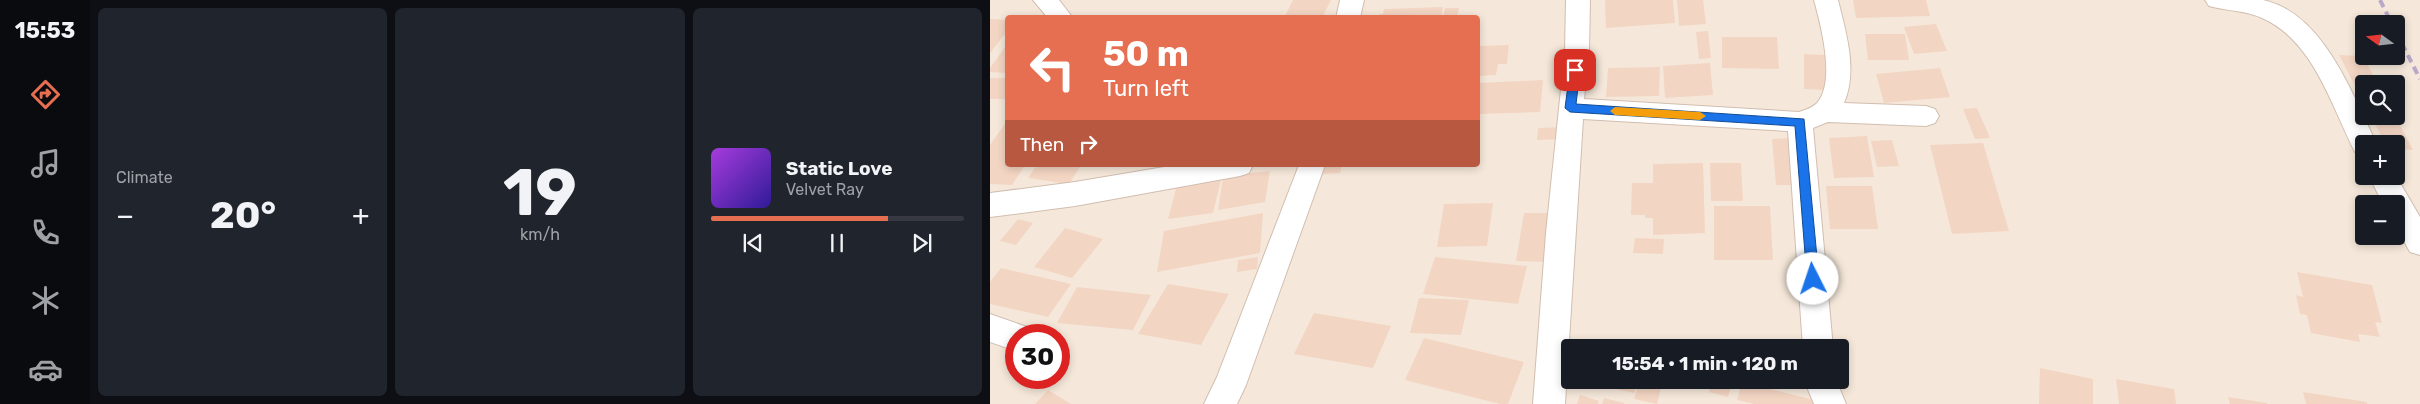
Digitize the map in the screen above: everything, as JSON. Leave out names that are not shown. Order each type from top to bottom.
[{"type":"street","points":[[1046,0],[1059,15]]},
{"type":"street","points":[[1349,15],[1352,0]]},
{"type":"street","points":[[1550,404],[1560,233],[1570,141],[1570,108],[1577,51],[1578,0]]},
{"type":"street","points":[[1812,117],[1835,97],[1838,71],[1833,30],[1826,0]]},
{"type":"street","points":[[2218,0],[2254,5],[2278,16],[2300,35],[2326,67],[2360,135]]},
{"type":"street","points":[[1570,108],[1812,117],[1926,116]]},
{"type":"street","points":[[1812,117],[1818,339]]},
{"type":"street","points":[[990,204],[1075,194],[1229,167]]},
{"type":"street","points":[[1220,404],[1230,385],[1311,167]]},
{"type":"street","points":[[2387,185],[2420,243]]},
{"type":"street","points":[[990,328],[1005,333]]},
{"type":"street","points":[[1824,389],[1830,404]]},
{"type":"shaded area","points":[[990,0],[2420,0],[2420,404],[990,404]]},
{"type":"building","points":[[1293,0],[1331,0],[1324,15],[1286,15]]},
{"type":"building","points":[[1605,0],[1673,0],[1675,23],[1606,28]]},
{"type":"building","points":[[1677,0],[1703,0],[1706,24],[1679,26]]},
{"type":"building","points":[[1853,0],[1926,0],[1930,16],[1856,18]]},
{"type":"building","points":[[1443,7],[1442,15],[1379,15],[1383,14],[1384,9]]},
{"type":"building","points":[[1445,8],[1459,8],[1458,15],[1444,15]]},
{"type":"building","points":[[990,19],[1005,20],[1005,34],[990,53]]},
{"type":"building","points":[[1936,24],[1947,51],[1914,54],[1904,27]]},
{"type":"building","points":[[1708,31],[1711,58],[1699,59],[1696,32]]},
{"type":"building","points":[[1865,34],[1905,34],[1909,60],[1868,60]]},
{"type":"building","points":[[1722,37],[1777,37],[1779,69],[1722,68]]},
{"type":"building","points":[[1509,45],[1507,64],[1498,64],[1496,75],[1480,76],[1480,46]]},
{"type":"building","points":[[1005,47],[1005,73],[990,72],[990,68]]},
{"type":"building","points":[[1804,54],[1826,55],[1825,90],[1804,89]]},
{"type":"building","points":[[2339,55],[2355,56],[2355,65],[2368,65],[2373,75],[2355,75],[2355,86]]},
{"type":"building","points":[[1710,63],[1713,95],[1665,98],[1663,66]]},
{"type":"building","points":[[1660,67],[1659,96],[1606,97],[1608,68]]},
{"type":"building","points":[[1940,68],[1950,97],[1884,103],[1876,74]]},
{"type":"building","points":[[990,78],[1005,78],[1005,99],[990,99]]},
{"type":"building","points":[[1543,80],[1540,112],[1480,114],[1480,83]]},
{"type":"building","points":[[1977,108],[1990,138],[1975,139],[1963,109]]},
{"type":"building","points":[[1005,123],[1005,167],[1024,167],[1012,185],[990,184],[990,145]]},
{"type":"building","points":[[2376,125],[2400,125],[2413,150],[2405,150],[2405,135],[2380,135]]},
{"type":"building","points":[[1564,127],[1563,139],[1537,140],[1538,128]]},
{"type":"building","points":[[1867,136],[1874,177],[1834,178],[1829,138]]},
{"type":"building","points":[[1789,138],[1793,185],[1776,185],[1772,139]]},
{"type":"building","points":[[1892,140],[1899,166],[1877,167],[1871,141]]},
{"type":"building","points":[[1983,143],[2009,231],[1952,234],[1930,145]]},
{"type":"building","points":[[1703,163],[1705,233],[1653,235],[1653,218],[1645,218],[1645,215],[1631,215],[1632,183],[1653,183],[1653,164]]},
{"type":"building","points":[[1710,163],[1741,163],[1743,201],[1711,201]]},
{"type":"building","points":[[1036,167],[1080,167],[1069,184],[1028,178]]},
{"type":"building","points":[[1324,167],[1342,167],[1340,173],[1322,174]]},
{"type":"building","points":[[1251,169],[1250,173],[1270,171],[1265,202],[1218,210],[1223,178]]},
{"type":"building","points":[[1221,180],[1213,213],[1168,219],[1177,185]]},
{"type":"building","points":[[1826,186],[1872,186],[1878,229],[1830,229]]},
{"type":"building","points":[[1493,203],[1487,246],[1437,247],[1444,204]]},
{"type":"building","points":[[1714,206],[1770,206],[1773,260],[1714,260]]},
{"type":"building","points":[[1263,213],[1260,253],[1157,272],[1164,231]]},
{"type":"building","points":[[1524,213],[1554,213],[1547,262],[1516,261]]},
{"type":"building","points":[[1018,219],[1033,223],[1016,245],[1000,241]]},
{"type":"building","points":[[1065,228],[1103,239],[1072,278],[1034,267]]},
{"type":"building","points":[[1635,238],[1664,239],[1663,254],[1633,253]]},
{"type":"building","points":[[1258,257],[1257,269],[1237,272],[1238,260]]},
{"type":"building","points":[[1435,257],[1527,266],[1518,304],[1423,294]]},
{"type":"building","points":[[1001,268],[1071,284],[1048,317],[990,304],[990,282]]},
{"type":"building","points":[[2297,272],[2372,285],[2382,323],[2375,322],[2380,337],[2358,334],[2360,342],[2311,333],[2307,315],[2300,314],[2296,295],[2303,297]]},
{"type":"building","points":[[1168,284],[1229,294],[1201,345],[1138,334]]},
{"type":"building","points":[[1077,287],[1151,295],[1133,330],[1057,323]]},
{"type":"building","points":[[1419,298],[1469,300],[1461,335],[1410,333]]},
{"type":"building","points":[[1314,313],[1391,326],[1373,368],[1294,354]]},
{"type":"building","points":[[1424,338],[1524,362],[1508,404],[1500,404],[1405,380]]},
{"type":"building","points":[[2040,368],[2093,379],[2093,404],[2039,404]]},
{"type":"building","points":[[2116,379],[2174,389],[2176,404],[2119,404]]},
{"type":"building","points":[[1616,389],[1635,389],[1634,393]]},
{"type":"building","points":[[1637,389],[1661,389],[1657,404],[1634,399]]},
{"type":"building","points":[[1710,389],[1730,389],[1728,397],[1709,392]]},
{"type":"building","points":[[1740,389],[1770,389],[1814,400],[1813,404],[1754,404],[1737,400]]},
{"type":"building","points":[[1048,390],[1071,404],[1035,404]]},
{"type":"building","points":[[2303,392],[2367,402],[2367,404],[2306,404]]},
{"type":"building","points":[[1580,395],[1599,401],[1598,404],[1577,404]]},
{"type":"building","points":[[2228,397],[2267,403],[2267,404],[2230,404]]},
{"type":"building","points":[[1604,398],[1624,403],[1624,404],[1602,404]]},
{"type":"railway","points":[[2380,0],[2388,15]]},
{"type":"railway","points":[[2405,50],[2420,79]]},
{"type":"slow traffic","points":[[1615,111],[1700,116]]},
{"type":"route","points":[[1575,70],[1570,108],[1800,122],[1813,279]]}]
